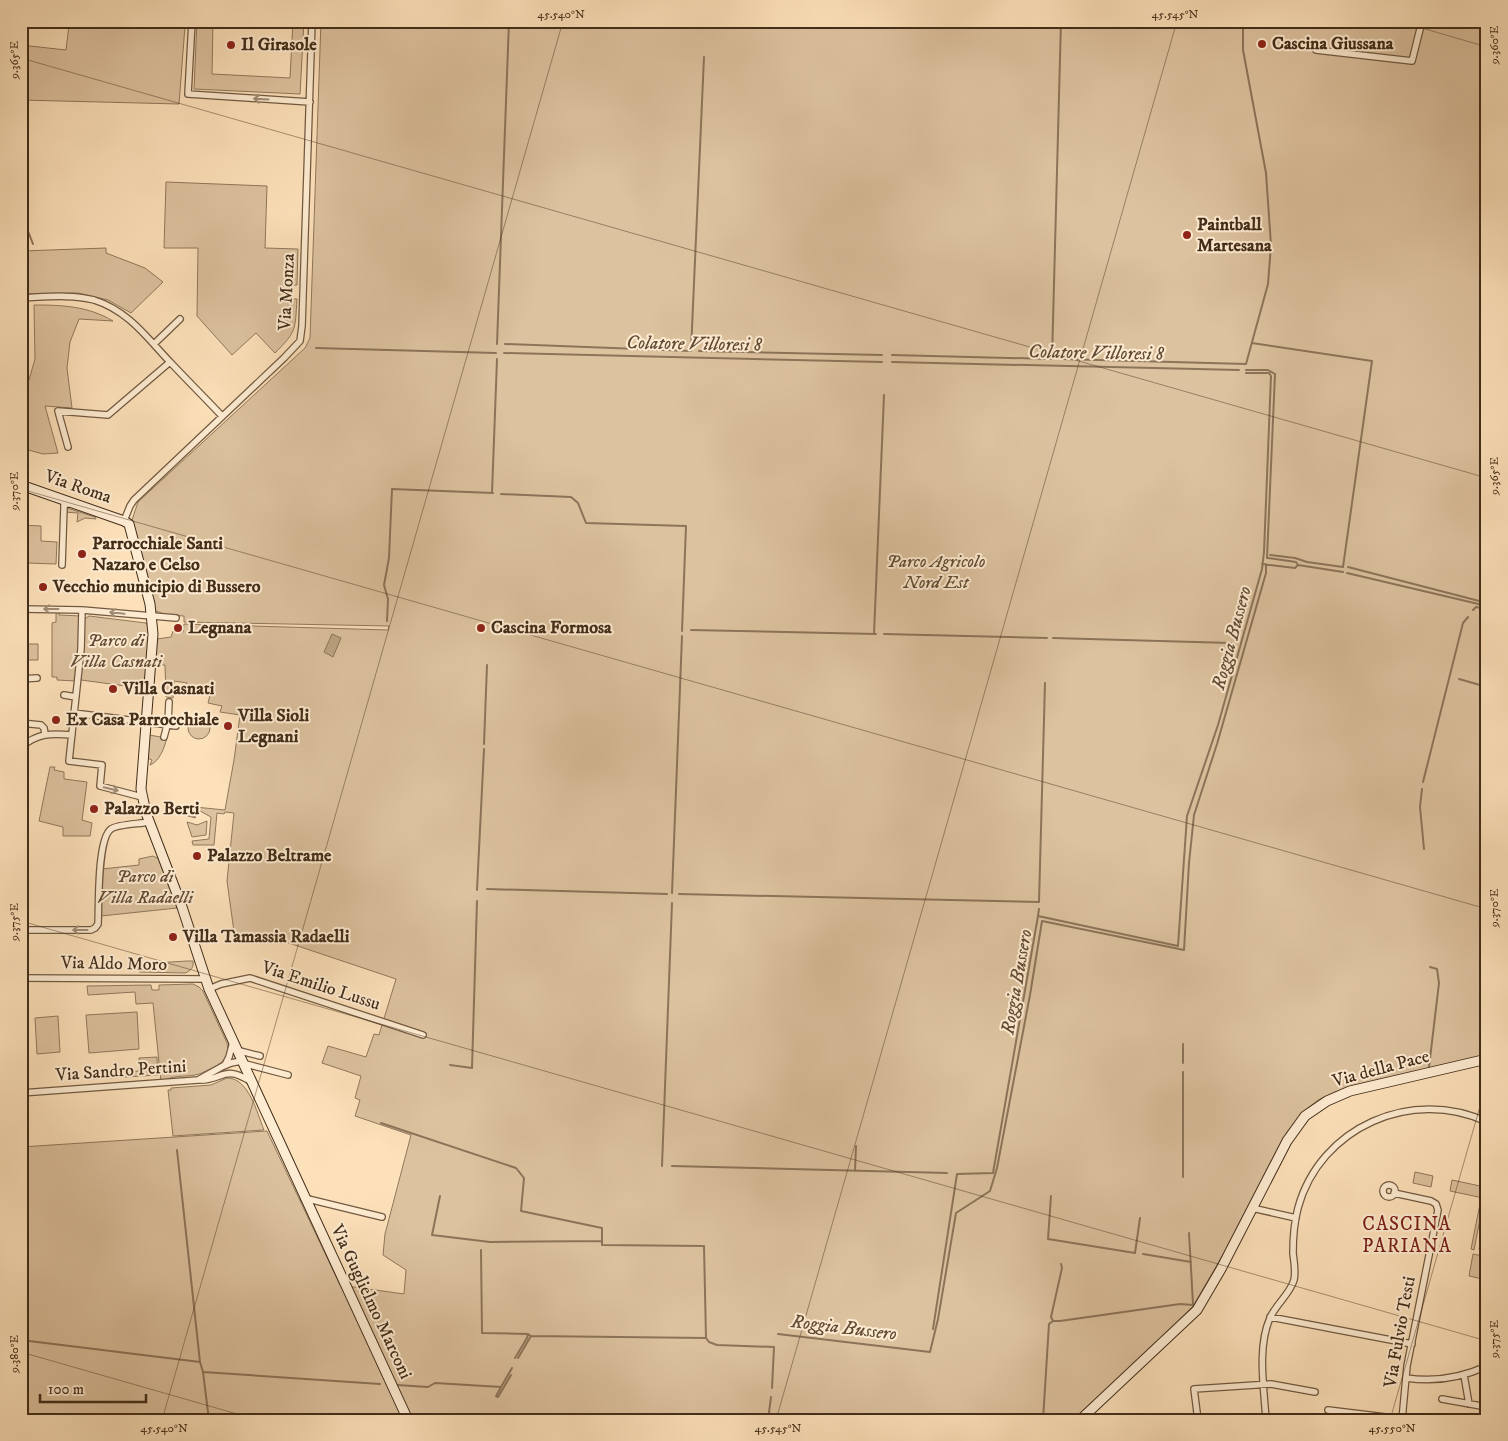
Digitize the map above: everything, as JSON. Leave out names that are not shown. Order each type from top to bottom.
[{"type":"street","points":[[192,21],[188,94],[310,102]]},
{"type":"street","name":"Via Monza","points":[[124,521],[134,500],[300,341],[302,332],[312,21]]},
{"type":"street","points":[[1316,50],[1412,61],[1422,21]]},
{"type":"street","points":[[21,298],[58,296],[93,300],[110,306],[128,317],[222,416]]},
{"type":"street","points":[[154,344],[180,319]]},
{"type":"street","points":[[68,447],[58,411],[108,415],[170,362]]},
{"type":"street","name":"Via Roma","points":[[21,485],[124,521]]},
{"type":"street","points":[[62,565],[64,504],[68,505],[69,501]]},
{"type":"street","name":"Via Guglielmo Marconi","points":[[124,521],[129,524],[152,617],[153,634],[141,789],[149,822],[182,907],[209,989],[408,1420]]},
{"type":"street","points":[[21,609],[82,610],[176,618]]},
{"type":"street","points":[[82,610],[81,649],[69,761],[102,765],[100,786],[142,797]]},
{"type":"street","points":[[21,679],[37,678]]},
{"type":"street","points":[[64,695],[76,697]]},
{"type":"street","points":[[21,696],[21,704]]},
{"type":"street","points":[[164,737],[168,724],[169,702]]},
{"type":"street","points":[[74,712],[176,726]]},
{"type":"street","points":[[21,723],[41,725],[44,728],[45,734]]},
{"type":"street","points":[[21,747],[45,734],[72,735]]},
{"type":"street","points":[[21,930],[91,930],[97,926],[103,844],[110,830],[112,828],[149,822]]},
{"type":"street","name":"Via Aldo Moro","points":[[21,978],[206,979]]},
{"type":"street","name":"Via Emilio Lussu","points":[[209,989],[221,984],[250,978],[423,1035]]},
{"type":"street","points":[[223,1071],[235,1045],[260,1056]]},
{"type":"street","name":"Via della Pace","points":[[1080,1420],[1196,1312],[1221,1269],[1290,1135],[1302,1119],[1321,1104],[1350,1091],[1487,1059]]},
{"type":"street","points":[[223,1071],[235,1069],[242,1062],[288,1075]]},
{"type":"street","points":[[223,1071],[237,1074],[251,1082]]},
{"type":"street","name":"Via Sandro Pertini","points":[[21,1093],[208,1080],[223,1071]]},
{"type":"street","points":[[1266,1420],[1262,1351],[1270,1317],[1290,1289],[1294,1280],[1293,1240],[1296,1218],[1306,1187],[1320,1164],[1337,1144],[1364,1125],[1392,1114],[1422,1109],[1453,1111],[1487,1122]]},
{"type":"street","name":"Via Fulvio Testi","points":[[1394,1193],[1433,1202],[1438,1210],[1406,1378],[1402,1419]]},
{"type":"street","name":"Via Guglielmo Marconi","points":[[304,1198],[382,1217]]},
{"type":"street","points":[[1252,1208],[1296,1218]]},
{"type":"street","points":[[1270,1317],[1412,1344]]},
{"type":"street","points":[[1406,1378],[1433,1380],[1464,1375],[1487,1366]]},
{"type":"street","points":[[1464,1375],[1469,1404]]},
{"type":"street","points":[[1198,1420],[1194,1389],[1276,1384],[1315,1392]]},
{"type":"street","points":[[1442,1399],[1487,1407]]},
{"type":"street","points":[[1328,1410],[1402,1419]]},
{"type":"green space","points":[[197,21],[213,21],[212,74],[290,78],[293,21],[304,21],[300,94],[194,89]]},
{"type":"green space","name":"Parco Agricolo Nord Est","points":[[321,21],[1487,21],[1487,1056],[1335,1092],[1318,1100],[1304,1111],[1287,1132],[1246,1215],[1193,1306],[1119,1379],[1090,1404],[1077,1420],[21,1420],[21,1147],[267,1131],[340,1285],[404,1294],[406,1270],[383,1255],[385,1234],[411,1135],[355,1116],[360,1100],[355,1098],[361,1076],[322,1063],[328,1046],[366,1057],[374,1034],[379,1035],[396,979],[268,936],[235,939],[227,881],[234,813],[217,813],[214,845],[193,845],[192,841],[209,839],[211,817],[200,811],[185,809],[184,815],[181,809],[185,806],[225,810],[240,715],[220,712],[222,706],[208,703],[210,695],[187,690],[187,683],[174,681],[173,698],[166,697],[165,665],[155,665],[157,639],[171,637],[173,631],[183,632],[184,624],[388,630],[389,626],[184,622],[184,616],[166,615],[154,610],[132,520],[138,502],[305,348],[310,338]]},
{"type":"green space","points":[[69,25],[185,26],[179,104],[21,100],[21,45],[66,50]]},
{"type":"green space","points":[[166,182],[267,186],[265,248],[298,249],[297,285],[293,285],[292,299],[297,299],[294,329],[275,353],[256,333],[232,355],[197,316],[198,248],[164,248]]},
{"type":"green space","points":[[106,248],[106,253],[145,268],[163,282],[131,313],[108,300],[78,293],[24,294],[22,251]]},
{"type":"green space","points":[[34,305],[84,309],[113,321],[79,319],[70,342],[67,368],[72,408],[45,406],[58,453],[43,454],[21,448],[21,396],[24,397],[35,359]]},
{"type":"green space","points":[[64,507],[95,517],[96,519],[85,518],[77,522],[78,513],[64,512]]},
{"type":"green space","points":[[21,525],[41,526],[41,541],[57,542],[56,564],[27,563],[27,558],[21,558]]},
{"type":"green space","points":[[56,609],[59,609],[59,615],[81,616],[76,681],[57,680],[57,677],[52,677],[52,623],[56,622]]},
{"type":"green space","name":"Parco di Villa Casnati","points":[[89,616],[146,623],[150,629],[148,689],[81,680],[83,620]]},
{"type":"green space","points":[[25,644],[38,644],[38,660],[24,660]]},
{"type":"green space","points":[[195,717],[203,717],[210,724],[210,732],[203,739],[195,739],[188,732],[188,724]]},
{"type":"green space","points":[[149,735],[167,738],[159,757],[150,765],[152,760],[147,758]]},
{"type":"green space","points":[[50,767],[55,767],[54,770],[64,772],[64,779],[87,782],[82,820],[92,823],[90,836],[63,836],[63,827],[39,821]]},
{"type":"green space","points":[[207,821],[206,835],[192,837],[187,822],[197,825]]},
{"type":"green space","name":"Parco di Villa Radaelli","points":[[153,856],[161,860],[177,908],[101,916],[102,869],[139,865],[139,859]]},
{"type":"green space","points":[[193,961],[190,970],[185,973],[139,972],[138,964]]},
{"type":"green space","points":[[193,984],[203,991],[227,1043],[227,1053],[218,1065],[201,1073],[173,1077],[161,1082],[153,1003],[136,1004],[135,992],[88,995],[87,986],[151,985],[152,990],[159,990],[159,985]]},
{"type":"green space","points":[[137,1012],[139,1049],[89,1053],[86,1015]]},
{"type":"green space","points":[[58,1016],[60,1052],[37,1054],[35,1018]]},
{"type":"green space","points":[[157,1057],[158,1075],[93,1079],[93,1074],[139,1071],[139,1058]]},
{"type":"green space","points":[[227,1078],[235,1080],[247,1090],[264,1130],[173,1136],[168,1090],[171,1090],[171,1088],[211,1085]]},
{"type":"green space","points":[[1415,1172],[1433,1176],[1431,1187],[1413,1183]]},
{"type":"green space","points":[[1452,1180],[1485,1187],[1483,1198],[1450,1191]]},
{"type":"green space","points":[[1480,1204],[1483,1204],[1474,1250],[1471,1249]]},
{"type":"green space","points":[[1483,1229],[1487,1230],[1487,1251],[1479,1249]]},
{"type":"green space","points":[[1473,1254],[1487,1257],[1487,1280],[1469,1276]]},
{"type":"shaded area","points":[[332,634],[341,638],[333,657],[324,652]]},
{"type":"waterway","points":[[497,344],[509,21]]},
{"type":"waterway","points":[[892,355],[1052,359],[1061,21]]},
{"type":"waterway","points":[[1243,23],[1243,50],[1266,173],[1271,245],[1268,284],[1246,364]]},
{"type":"waterway","points":[[505,344],[691,351],[704,57]]},
{"type":"waterway","points":[[21,213],[33,244]]},
{"type":"waterway","points":[[1252,343],[1372,361],[1343,567]]},
{"type":"waterway","name":"Colatore Villoresi 8","points":[[316,348],[496,353]]},
{"type":"waterway","points":[[699,351],[882,355]]},
{"type":"waterway","name":"Colatore Villoresi 8","points":[[504,353],[882,362]]},
{"type":"waterway","points":[[492,493],[497,359]]},
{"type":"waterway","points":[[1062,359],[1246,364]]},
{"type":"waterway","name":"Colatore Villoresi 8","points":[[892,362],[1239,370]]},
{"type":"waterway","name":"Colatore Villoresi 8","points":[[1246,370],[1268,370],[1275,374],[1267,558]]},
{"type":"waterway","points":[[933,1329],[957,1174],[993,1173],[1038,916],[1178,946],[1187,816],[1218,725],[1262,569],[1271,376],[1269,373],[1246,373]]},
{"type":"waterway","points":[[874,634],[884,395]]},
{"type":"waterway","name":"Colatore Villoresi 8","points":[[21,464],[26,449]]},
{"type":"waterway","points":[[387,621],[388,599],[384,585],[389,558],[392,489],[493,493]]},
{"type":"waterway","points":[[501,494],[571,497],[578,503],[586,523],[686,526],[682,631]]},
{"type":"waterway","points":[[1270,555],[1343,567]]},
{"type":"waterway","points":[[1268,558],[1343,572]]},
{"type":"waterway","points":[[1262,564],[1295,568],[1298,565]]},
{"type":"waterway","name":"Roggia Bussero","points":[[778,1334],[930,1352],[938,1319],[956,1213],[990,1191],[997,1168],[1042,921],[1184,950],[1194,815],[1217,744],[1266,573],[1266,564]]},
{"type":"waterway","points":[[1348,567],[1487,603]]},
{"type":"waterway","points":[[1347,573],[1487,606]]},
{"type":"waterway","points":[[1473,610],[1476,607],[1487,609]]},
{"type":"waterway","points":[[1423,782],[1463,623],[1468,617]]},
{"type":"waterway","points":[[691,630],[876,634]]},
{"type":"waterway","points":[[884,634],[1047,638]]},
{"type":"waterway","points":[[672,893],[682,636]]},
{"type":"waterway","points":[[1053,638],[1231,643]]},
{"type":"waterway","points":[[484,744],[487,665]]},
{"type":"waterway","points":[[1459,679],[1487,687]]},
{"type":"waterway","points":[[679,894],[1039,902],[1045,683]]},
{"type":"waterway","points":[[477,890],[484,749]]},
{"type":"waterway","points":[[1422,789],[1420,807],[1424,849]]},
{"type":"waterway","points":[[487,889],[667,894]]},
{"type":"waterway","points":[[450,1065],[472,1068],[477,901]]},
{"type":"waterway","points":[[662,1166],[672,903]]},
{"type":"waterway","points":[[1038,916],[1039,909]]},
{"type":"waterway","points":[[1429,1067],[1439,983],[1437,969],[1430,967]]},
{"type":"waterway","points":[[1183,1044],[1183,1063]]},
{"type":"waterway","points":[[1183,1072],[1183,1177]]},
{"type":"waterway","points":[[381,1123],[516,1168],[524,1178],[521,1211],[602,1228],[602,1245],[704,1246],[706,1338]]},
{"type":"waterway","points":[[855,1171],[856,1146]]},
{"type":"waterway","points":[[177,1150],[200,1362],[209,1420]]},
{"type":"waterway","points":[[672,1166],[947,1173]]},
{"type":"waterway","points":[[440,1196],[432,1235],[490,1242],[602,1241]]},
{"type":"waterway","points":[[1051,1196],[1048,1239],[1135,1253],[1140,1218]]},
{"type":"waterway","points":[[1189,1233],[1193,1304]]},
{"type":"waterway","points":[[481,1250],[482,1333],[528,1334],[531,1336]]},
{"type":"waterway","points":[[1143,1254],[1191,1262]]},
{"type":"waterway","points":[[1053,1321],[1051,1317],[1062,1268],[1061,1264]]},
{"type":"waterway","points":[[1043,1420],[1049,1324],[1053,1321],[1180,1304],[1193,1305]]},
{"type":"waterway","points":[[515,1358],[528,1334]]},
{"type":"waterway","points":[[518,1358],[531,1336],[706,1338],[709,1342],[717,1345],[774,1347],[772,1388]]},
{"type":"waterway","points":[[21,1340],[200,1362]]},
{"type":"waterway","points":[[397,1385],[428,1387],[435,1383],[501,1387],[512,1368]]},
{"type":"waterway","points":[[203,1372],[380,1384]]},
{"type":"waterway","points":[[501,1387],[496,1396],[498,1397],[511,1375]]},
{"type":"waterway","points":[[768,1420],[771,1397]]},
{"type":"place","name":"Cascina Giussana","points":[[1262,44]]},
{"type":"place","name":"Il Girasole","points":[[231,45]]},
{"type":"place","name":"Paintball Martesana","points":[[1187,235]]},
{"type":"place","name":"Parrocchiale Santi Nazaro e Celso","points":[[82,554]]},
{"type":"place","name":"Vecchio municipio di Bussero","points":[[43,587]]},
{"type":"place","name":"Legnana","points":[[178,628]]},
{"type":"place","name":"Cascina Formosa","points":[[481,628]]},
{"type":"place","name":"Villa Casnati","points":[[113,689]]},
{"type":"place","name":"Ex Casa Parrocchiale","points":[[56,720]]},
{"type":"place","name":"Villa Sioli Legnani","points":[[228,726]]},
{"type":"place","name":"Palazzo Berti","points":[[94,809]]},
{"type":"place","name":"Palazzo Beltrame","points":[[197,856]]},
{"type":"place","name":"Villa Tamassia Radaelli","points":[[173,937]]},
{"type":"district","name":"CASCINA PARIANA","points":[[1407,1235]]}]
